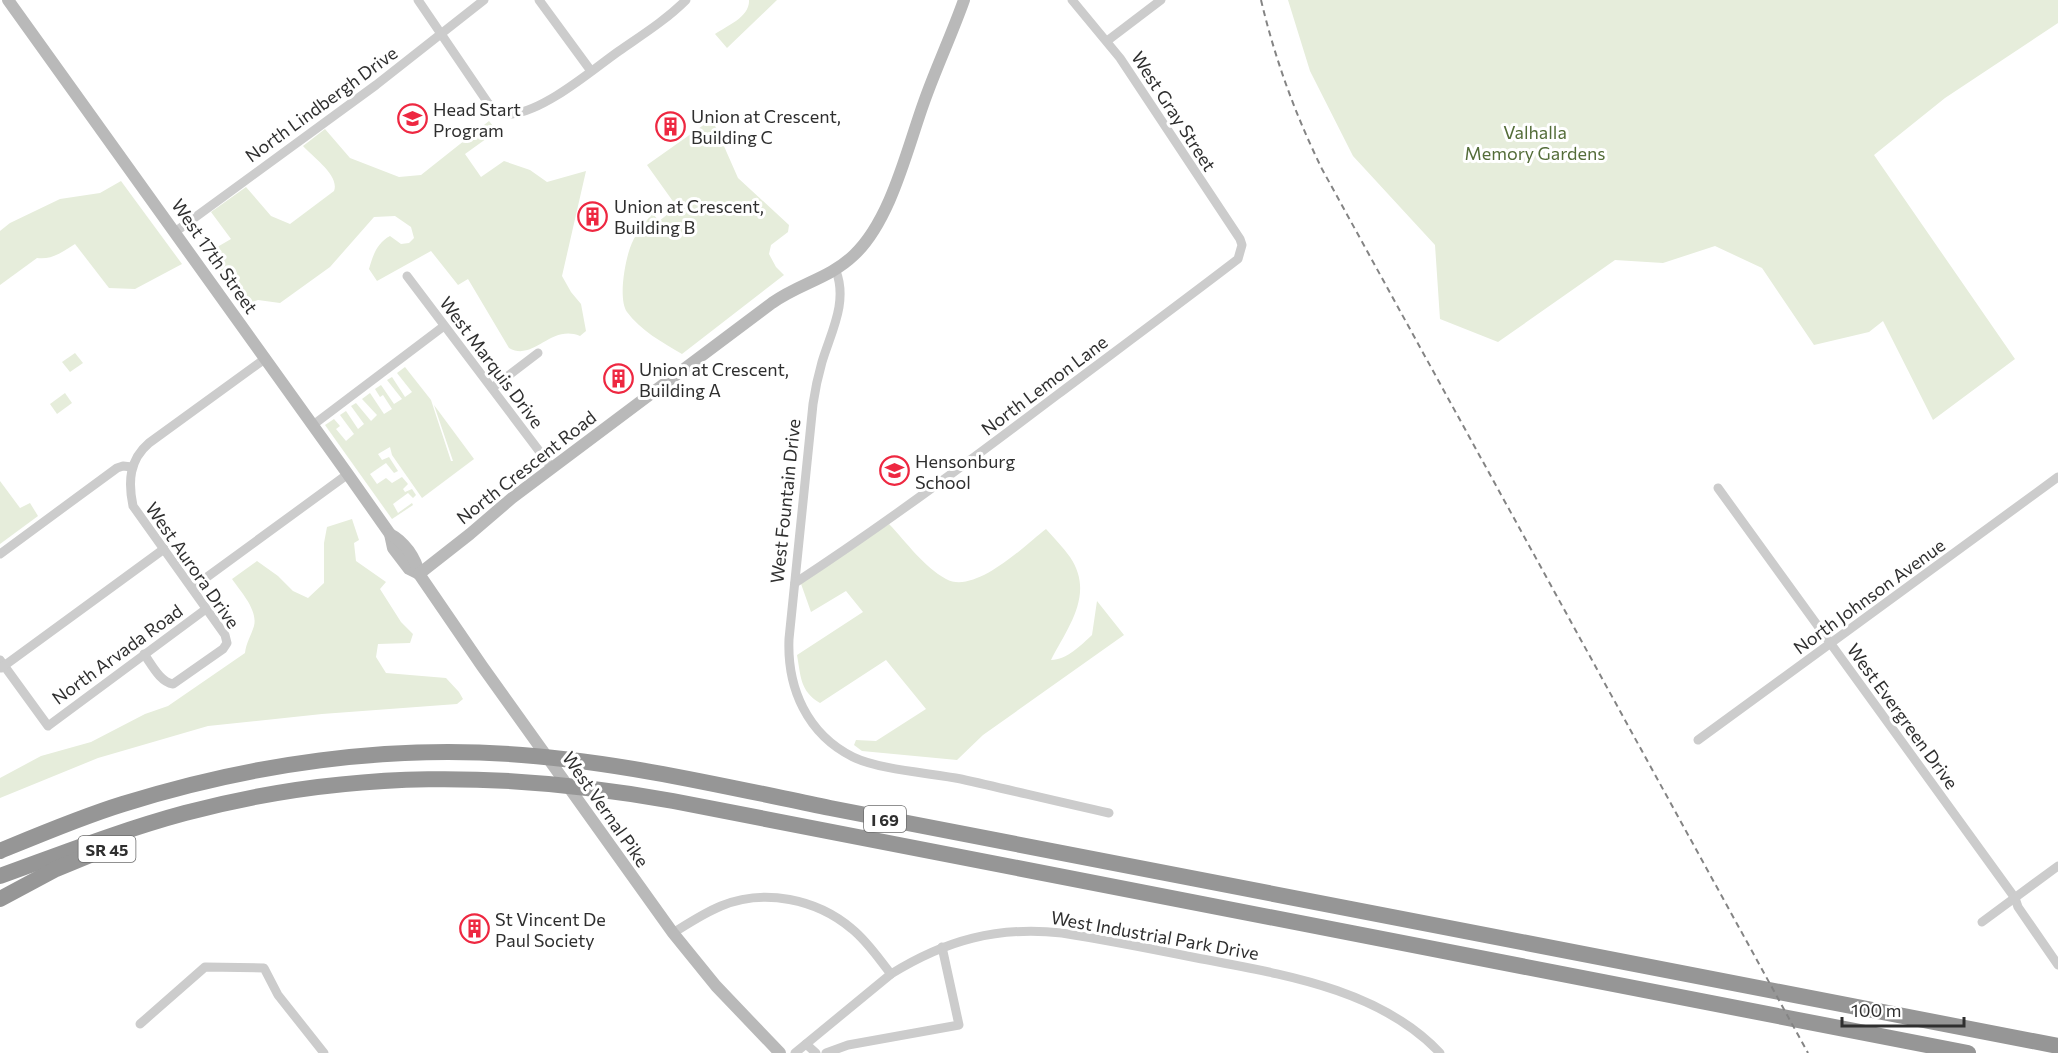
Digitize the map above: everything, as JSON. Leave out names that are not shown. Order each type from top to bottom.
[{"type":"highway","name":"I 69","points":[[0,850],[151,796],[210,780],[268,769],[357,757],[402,754],[522,755],[640,769],[853,813],[2058,1046]]},
{"type":"highway","name":"I 69","points":[[0,876],[131,829],[217,806],[304,789],[363,782],[422,779],[511,780],[613,791],[685,803],[1968,1053]]},
{"type":"highway","name":"SR 45","points":[[0,899],[70,863],[170,829],[217,806]]},
{"type":"highway","points":[[0,845],[39,835]]},
{"type":"main road","name":"West 17th Street","points":[[8,0],[390,534],[401,542],[416,563],[419,574]]},
{"type":"main road","points":[[836,271],[867,241],[882,216],[964,0]]},
{"type":"main road","name":"North Crescent Road","points":[[419,574],[552,468],[780,298],[795,288],[836,271]]},
{"type":"main road","name":"West Vernal Pike","points":[[419,574],[673,933],[716,986],[780,1053]]},
{"type":"street","points":[[418,0],[488,103],[503,114],[514,114],[530,109],[570,87],[686,0]]},
{"type":"street","name":"North Lindbergh Drive","points":[[176,232],[376,85],[484,0]]},
{"type":"street","points":[[539,0],[591,71]]},
{"type":"street","name":"West Gray Street","points":[[1072,0],[1107,41],[1145,94],[1242,245]]},
{"type":"street","points":[[1107,41],[1161,0]]},
{"type":"street","name":"North Lemon Lane","points":[[795,583],[867,535],[1144,332],[1238,259],[1242,245]]},
{"type":"street","name":"West Fountain Drive","points":[[836,271],[840,287],[838,312],[820,368],[813,404],[789,639],[790,677],[804,710],[823,734],[854,757],[1109,813]]},
{"type":"street","name":"West Marquis Drive","points":[[407,276],[552,468]]},
{"type":"street","points":[[313,425],[444,326]]},
{"type":"street","points":[[492,388],[538,353]]},
{"type":"street","points":[[0,554],[117,468],[123,465],[132,467],[139,453],[149,443],[266,358]]},
{"type":"street","name":"West Aurora Drive","points":[[132,467],[129,482],[133,506],[225,635],[227,643],[223,649],[173,684],[167,683],[162,678],[144,654]]},
{"type":"street","points":[[192,588],[348,474]]},
{"type":"street","name":"North Johnson Avenue","points":[[1698,740],[2058,477]]},
{"type":"street","name":"West Evergreen Drive","points":[[1718,488],[2015,898],[2018,907],[2058,965]]},
{"type":"street","points":[[1,665],[164,549]]},
{"type":"street","name":"North Arvada Road","points":[[1,665],[48,726],[206,609]]},
{"type":"street","points":[[1982,922],[2058,866]]},
{"type":"street","points":[[673,933],[705,914],[732,902],[756,897],[779,898],[809,904],[839,919],[863,939],[891,974]]},
{"type":"street","name":"West Industrial Park Drive","points":[[795,1053],[891,974],[942,947],[985,934],[1028,930],[1052,931],[1290,976],[1383,1009],[1410,1027],[1440,1053]]},
{"type":"street","points":[[826,1053],[848,1045],[959,1025],[942,947]]},
{"type":"street","points":[[140,1024],[205,968],[264,968],[278,995],[324,1053]]},
{"type":"street","points":[[807,1044],[816,1053]]},
{"type":"green space","points":[[749,0],[777,0],[727,48],[715,34],[742,16]]},
{"type":"green space","name":"Valhalla Memory Gardens","points":[[1288,0],[2058,0],[2058,23],[1945,98],[1874,155],[2015,359],[1933,420],[1883,321],[1869,332],[1814,345],[1762,268],[1715,246],[1663,263],[1615,260],[1498,342],[1440,319],[1435,245],[1353,156],[1310,71]]},
{"type":"green space","points":[[712,119],[738,178],[789,225],[788,232],[771,245],[769,254],[776,267],[784,275],[682,354],[660,341],[632,319],[624,306],[623,280],[630,248],[643,225],[653,214],[659,221],[677,207],[647,165]]},
{"type":"green space","points":[[489,121],[497,131],[465,154],[481,177],[504,161],[530,170],[547,182],[586,171],[562,276],[581,304],[586,331],[580,336],[560,335],[526,350],[518,351],[509,348],[468,279],[458,285],[431,251],[377,281],[369,269],[374,254],[382,242],[390,236],[401,244],[409,243],[414,238],[411,227],[395,216],[374,217],[330,267],[280,303],[258,300],[245,305],[207,253],[231,239],[211,212],[246,187],[271,216],[290,224],[334,191],[335,185],[329,173],[303,146],[325,129],[350,158],[399,177],[421,175]]},
{"type":"green space","points":[[121,181],[182,264],[135,289],[109,288],[75,244],[52,257],[37,258],[0,285],[0,231],[10,223],[60,199],[100,193]]},
{"type":"green space","points":[[75,353],[83,363],[70,372],[62,362]]},
{"type":"green space","points":[[405,367],[431,400],[451,461],[453,461],[434,405],[474,459],[422,498],[392,455],[390,447],[378,454],[382,460],[389,457],[398,471],[394,473],[386,463],[370,474],[377,484],[386,478],[392,483],[402,477],[408,484],[403,489],[405,492],[412,489],[416,495],[413,498],[408,493],[393,504],[398,513],[412,503],[413,505],[392,519],[325,425],[334,419],[340,426],[336,429],[346,441],[354,434],[340,415],[346,411],[358,429],[364,424],[351,406],[356,403],[371,421],[377,415],[362,399],[370,393],[384,414],[392,409],[383,395],[380,397],[375,389],[381,385],[394,404],[402,399],[387,380],[392,377],[405,397],[412,392],[397,373]]},
{"type":"green space","points":[[65,393],[72,403],[57,414],[50,404]]},
{"type":"green space","points":[[0,481],[20,508],[30,503],[38,516],[0,544]]},
{"type":"green space","points":[[352,519],[359,540],[354,543],[356,561],[386,582],[380,589],[401,622],[413,634],[410,643],[378,644],[376,657],[386,673],[446,678],[463,699],[457,704],[322,714],[208,726],[98,758],[0,798],[0,778],[41,756],[91,742],[145,714],[168,706],[245,653],[254,626],[254,614],[248,601],[232,579],[257,561],[278,576],[293,591],[308,598],[324,583],[324,543],[327,527]]},
{"type":"green space","points":[[889,524],[930,568],[946,579],[958,582],[985,575],[1012,557],[1046,529],[1070,557],[1080,584],[1076,610],[1051,660],[1068,655],[1092,635],[1097,601],[1124,635],[983,735],[957,760],[862,751],[854,745],[856,740],[876,741],[926,709],[886,660],[820,703],[809,694],[802,683],[797,655],[863,612],[846,591],[811,612],[800,581]]},
{"type":"railway","points":[[1261,0],[1287,86],[1322,169],[1808,1053]]},
{"type":"place","name":"Head Start Program","points":[[412,119]]},
{"type":"place","name":"Union at Crescent, Building C","points":[[670,126]]},
{"type":"place","name":"Union at Crescent, Building B","points":[[593,216]]},
{"type":"place","name":"Union at Crescent, Building A","points":[[618,379]]},
{"type":"place","name":"Hensonburg School","points":[[894,471]]},
{"type":"place","name":"St Vincent De Paul Society","points":[[474,929]]}]
